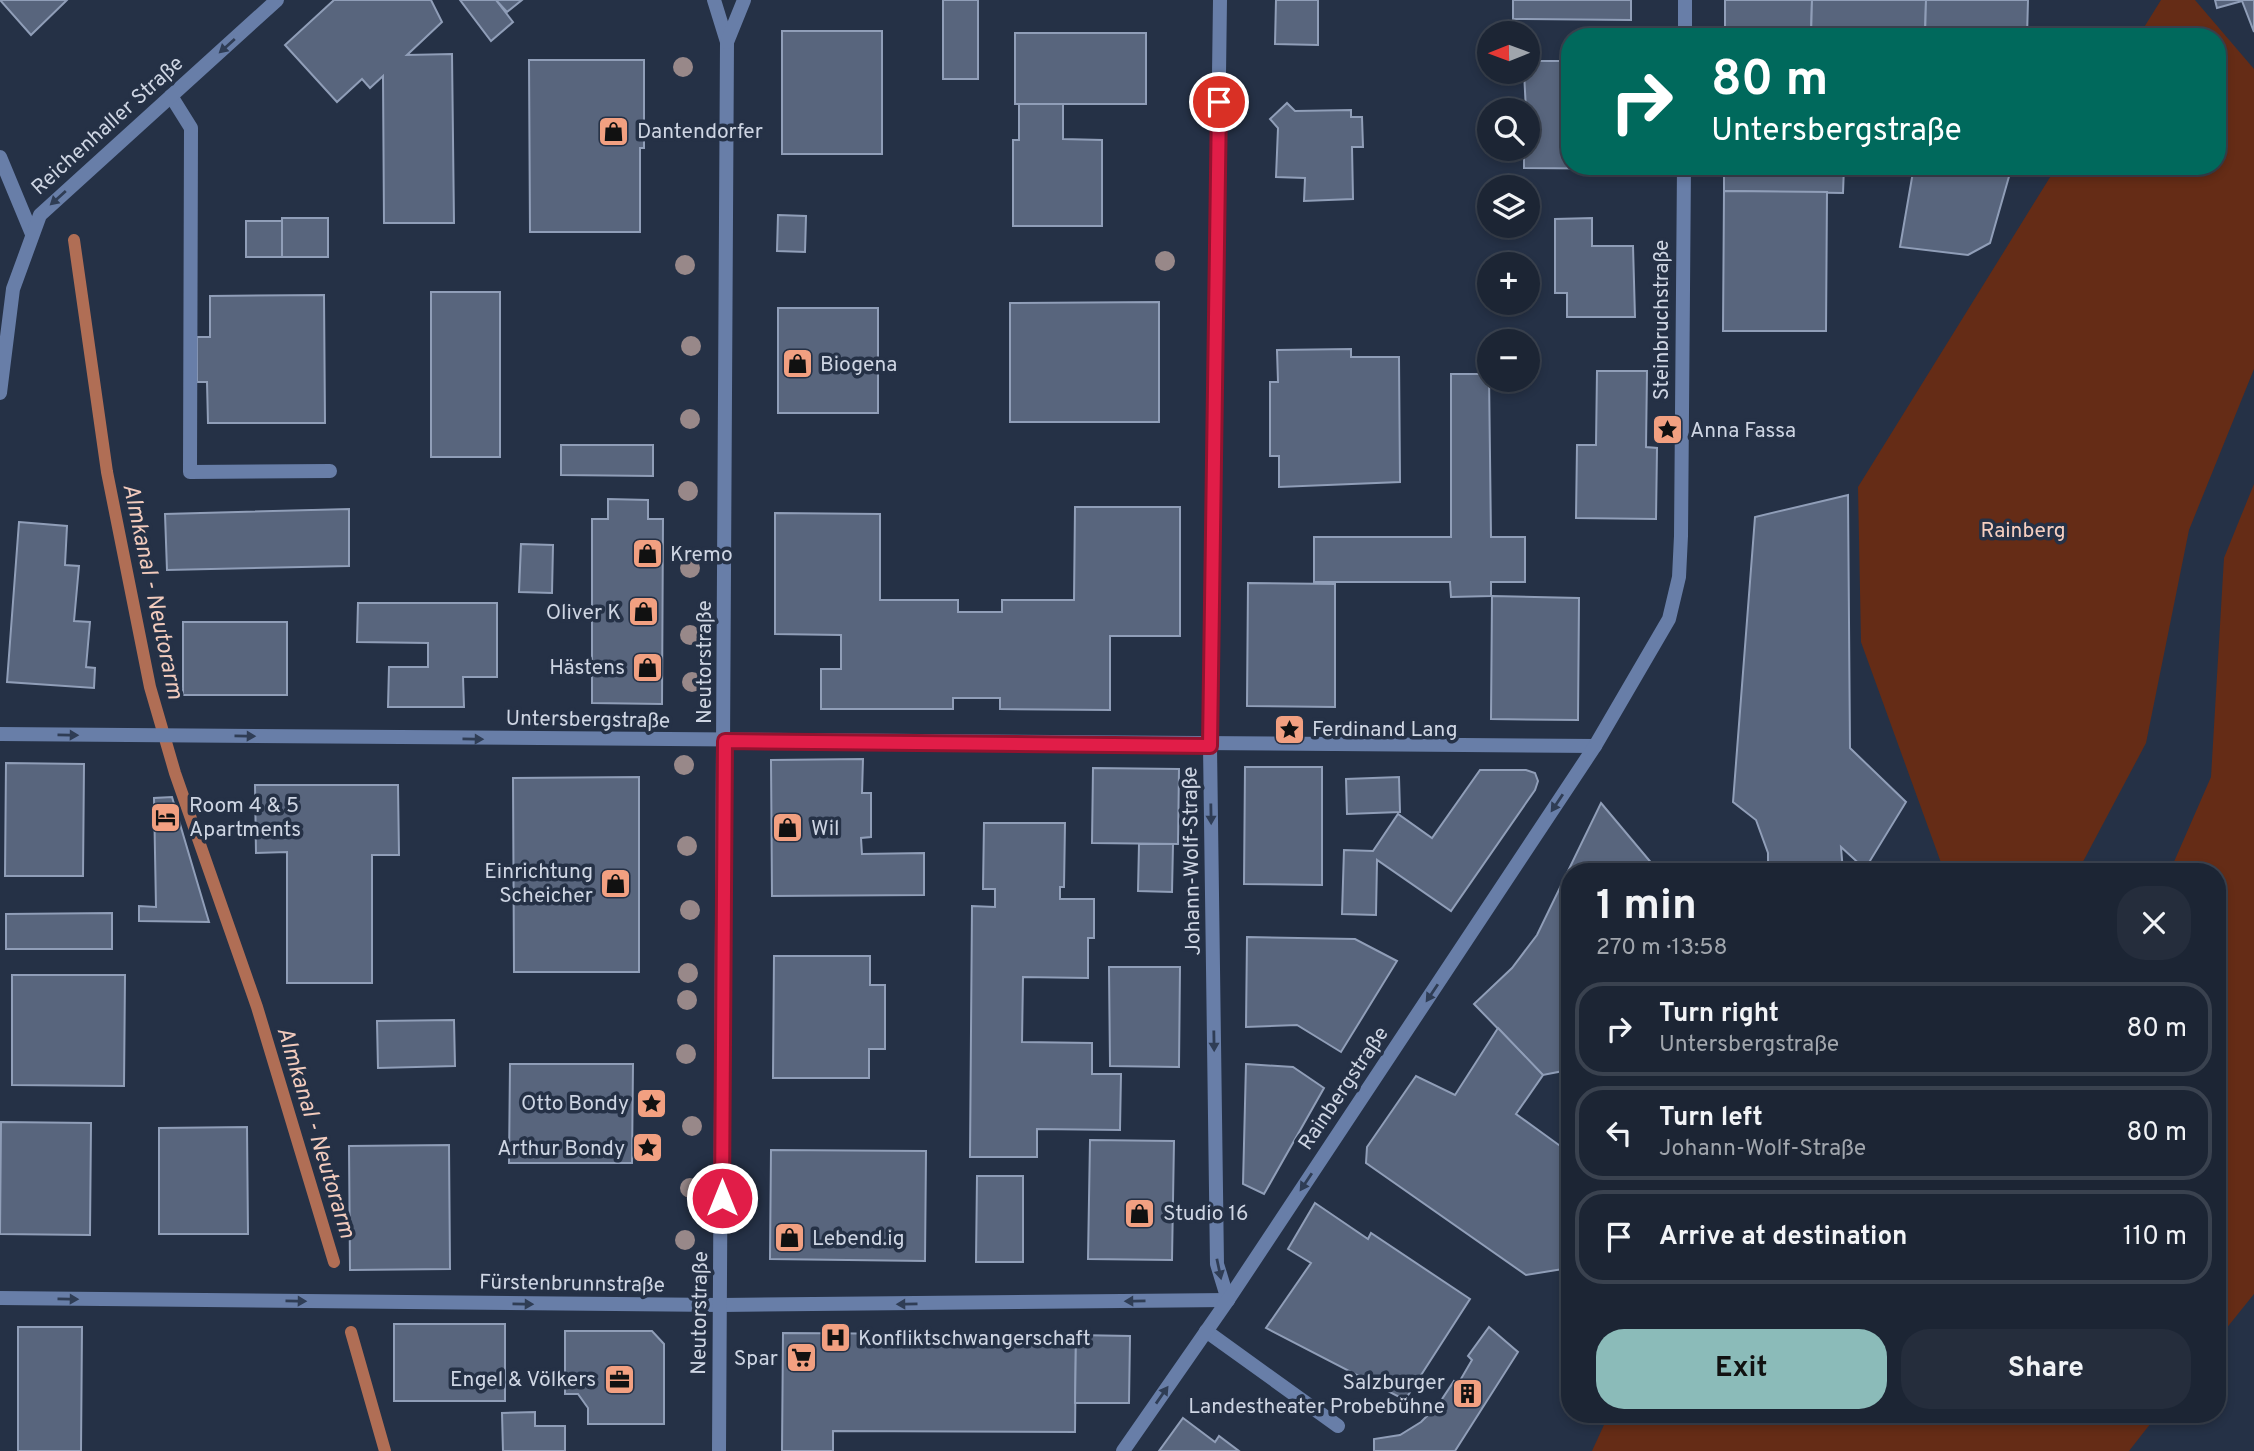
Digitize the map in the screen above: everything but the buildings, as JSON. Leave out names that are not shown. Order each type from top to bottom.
[{"type":"street","name":"Reichenhaller Straße","points":[[0,393],[13,289],[40,215],[278,0]]},
{"type":"street","name":"Neutorstraße","points":[[715,0],[727,42],[719,1451]]},
{"type":"street","name":"Neutorstraße","points":[[727,42],[744,0]]},
{"type":"street","name":"Johann-Wolf-Straße","points":[[1220,0],[1210,746],[1217,1264],[1228,1300]]},
{"type":"street","points":[[1685,0],[1685,28]]},
{"type":"street","points":[[171,96],[191,128],[190,472],[330,471]]},
{"type":"street","points":[[0,156],[32,234]]},
{"type":"street","name":"Steinbruchstraße","points":[[1595,746],[1669,620],[1679,577],[1684,175]]},
{"type":"street","name":"Untersbergstraße","points":[[0,734],[1210,746],[1595,746]]},
{"type":"street","name":"Rainbergstraße","points":[[1124,1451],[1228,1300],[1595,746]]},
{"type":"street","name":"Fürstenbrunnstraße","points":[[0,1298],[721,1305],[1228,1300]]},
{"type":"street","points":[[1206,1331],[1338,1426]]},
{"type":"green space","name":"Rainberg","points":[[2161,0],[2195,0],[2219,28],[2144,28]]},
{"type":"green space","name":"Rainberg","points":[[2226,36],[2254,69],[2254,369],[2189,530],[2146,743],[2082,863],[1941,863],[1861,642],[1858,487],[2051,175],[2226,175]]},
{"type":"green space","points":[[2254,484],[2254,1294],[2226,1329],[2226,863],[2173,863],[2211,777],[2224,558]]},
{"type":"green space","points":[[1605,1423],[2151,1423],[2129,1451],[1592,1451]]},
{"type":"waterway","name":"Almkanal - Neutorarm","points":[[74,240],[107,472],[150,687],[175,773],[257,1007],[334,1262]]},
{"type":"waterway","name":"Almkanal - Neutorarm","points":[[351,1332],[385,1451]]},
{"type":"place","name":"Dantendorfer","points":[[614,131]]},
{"type":"place","name":"Biogena","points":[[797,364]]},
{"type":"place","name":"Anna Fassa","points":[[1667,430]]},
{"type":"place","name":"Kremo","points":[[647,554]]},
{"type":"place","name":"Oliver K","points":[[644,612]]},
{"type":"place","name":"Hästens","points":[[648,667]]},
{"type":"place","name":"Ferdinand Lang","points":[[1289,729]]},
{"type":"place","name":"Room 4 & 5 Apartments","points":[[166,817]]},
{"type":"place","name":"Wil","points":[[788,828]]},
{"type":"place","name":"Einrichtung Scheicher","points":[[616,883]]},
{"type":"place","name":"Otto Bondy","points":[[652,1103]]},
{"type":"place","name":"Arthur Bondy","points":[[648,1148]]},
{"type":"place","name":"Studio 16","points":[[1140,1213]]},
{"type":"place","name":"Lebend.ig","points":[[789,1238]]},
{"type":"place","name":"Konfliktschwangerschaft","points":[[835,1338]]},
{"type":"place","name":"Spar","points":[[801,1358]]},
{"type":"place","name":"Engel & Völkers","points":[[619,1379]]},
{"type":"place","name":"Salzburger Landestheater Probebühne","points":[[1468,1394]]},
{"type":"route","points":[[722,1198],[725,741],[1210,746],[1219,102]]}]
